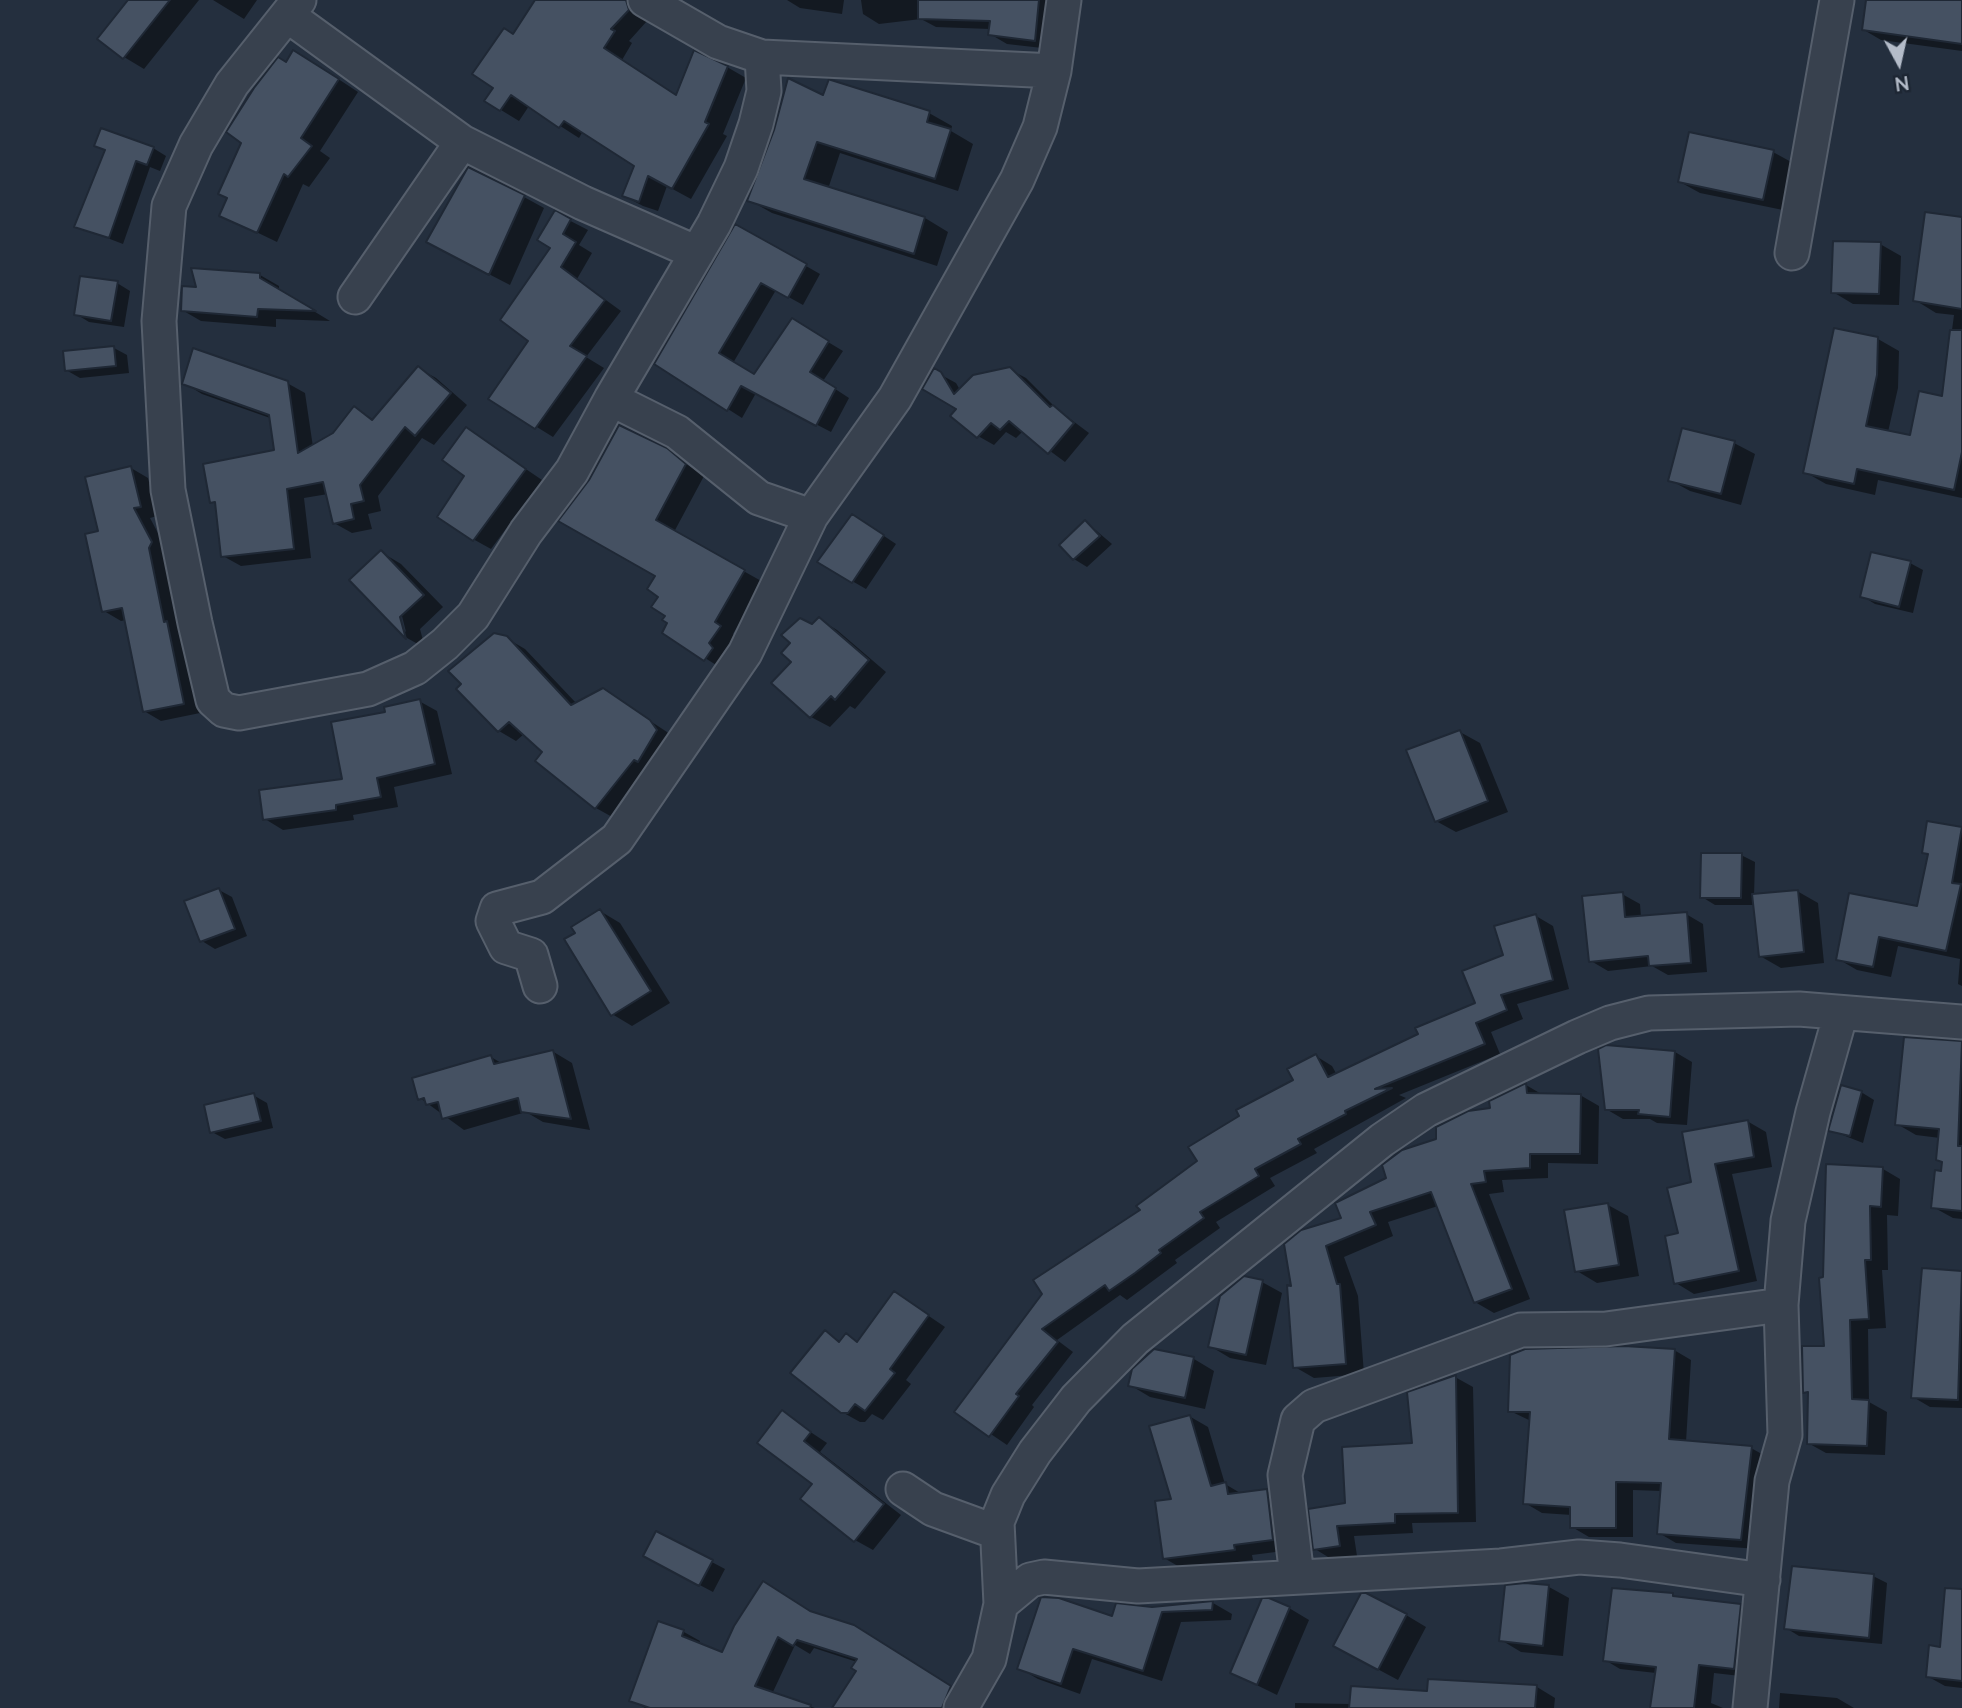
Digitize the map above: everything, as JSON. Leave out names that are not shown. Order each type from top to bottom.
[{"type":"street","points":[[645,0],[718,42],[762,57],[1054,71]]},
{"type":"street","points":[[540,986],[531,955],[506,947],[493,921],[497,909],[542,897],[617,839],[745,653],[811,516],[895,398],[1010,192],[1040,127],[1054,71],[1064,0]]},
{"type":"street","points":[[1792,253],[1837,0]]},
{"type":"street","points":[[697,253],[583,203],[462,142],[293,8],[232,84],[196,145],[169,206],[159,321],[168,490],[213,700],[224,710],[239,713],[368,689],[415,668],[445,645],[473,616],[526,532],[572,471],[697,253],[741,168],[764,91],[762,57]]},
{"type":"street","points":[[355,297],[462,142]]},
{"type":"street","points":[[611,399],[677,432],[759,498],[811,516]]},
{"type":"street","points":[[961,1708],[989,1659],[1001,1604],[1015,1573],[996,1532],[1008,1495],[1035,1452],[1076,1399],[1135,1339],[1382,1140],[1426,1110],[1577,1037],[1610,1023],[1649,1013],[1799,1009],[1962,1022]]},
{"type":"street","points":[[1750,1708],[1772,1481],[1785,1435],[1781,1305],[1788,1221],[1813,1112],[1841,1013]]},
{"type":"street","points":[[1297,1577],[1285,1475],[1298,1420],[1304,1412],[1443,1357],[1521,1330],[1605,1329],[1781,1305]]},
{"type":"street","points":[[903,1489],[933,1509],[996,1532]]},
{"type":"street","points":[[1015,1573],[1138,1586],[1501,1566],[1578,1558],[1620,1560],[1763,1580]]},
{"type":"building","points":[[128,0],[170,0],[123,59],[97,39]]},
{"type":"building","points":[[535,0],[626,0],[629,10],[611,29],[615,31],[604,48],[676,95],[694,50],[728,66],[705,122],[709,124],[672,189],[648,176],[639,202],[622,196],[634,166],[564,121],[559,128],[511,95],[500,111],[484,101],[493,88],[472,74],[504,28],[513,34]]},
{"type":"building","points":[[918,0],[1039,0],[1035,41],[988,35],[990,21],[918,19]]},
{"type":"building","points":[[1866,0],[1962,0],[1962,44],[1862,30]]},
{"type":"building","points":[[293,50],[339,79],[301,138],[312,146],[288,177],[284,174],[257,233],[219,216],[227,198],[218,194],[241,143],[226,132],[278,57],[286,62]]},
{"type":"building","points":[[788,78],[823,95],[829,79],[930,111],[927,122],[951,129],[935,179],[817,142],[804,179],[925,217],[914,254],[747,201],[774,130]]},
{"type":"building","points":[[101,128],[154,147],[147,165],[136,161],[109,238],[74,227],[105,150],[94,146]]},
{"type":"building","points":[[1689,132],[1774,150],[1763,200],[1678,182]]},
{"type":"building","points":[[468,167],[525,195],[489,275],[426,242]]},
{"type":"building","points":[[555,210],[571,219],[563,234],[576,242],[561,267],[605,300],[570,346],[587,356],[535,429],[488,399],[528,341],[500,320],[550,248],[537,240]]},
{"type":"building","points":[[1925,212],[1962,217],[1962,309],[1913,301]]},
{"type":"building","points":[[735,224],[807,264],[788,298],[761,283],[719,353],[754,374],[792,318],[829,341],[810,372],[836,388],[816,426],[741,386],[727,411],[654,364]]},
{"type":"building","points":[[1833,241],[1881,242],[1879,294],[1831,293]]},
{"type":"building","points":[[191,268],[260,273],[260,278],[316,311],[258,309],[257,317],[181,311],[182,286],[196,287]]},
{"type":"building","points":[[80,276],[118,281],[111,321],[74,315]]},
{"type":"building","points":[[1834,328],[1878,337],[1877,375],[1866,426],[1910,435],[1919,391],[1942,396],[1950,330],[1962,330],[1962,452],[1954,490],[1857,469],[1854,484],[1803,473]]},
{"type":"building","points":[[114,346],[116,366],[65,371],[63,351]]},
{"type":"building","points":[[193,348],[288,381],[298,453],[333,433],[354,406],[372,420],[418,366],[451,393],[415,436],[405,427],[360,485],[364,501],[351,504],[354,519],[333,524],[323,482],[287,489],[294,549],[221,557],[215,502],[210,503],[203,464],[274,450],[269,415],[182,384]]},
{"type":"building","points":[[1010,367],[1050,407],[1053,405],[1074,423],[1048,454],[1009,421],[1000,430],[991,423],[977,438],[950,416],[956,409],[922,389],[934,368],[941,372],[954,394],[973,375]]},
{"type":"building","points":[[619,425],[667,448],[686,464],[656,520],[745,570],[715,622],[721,626],[709,643],[713,648],[704,661],[662,633],[667,623],[662,620],[665,616],[651,607],[658,597],[647,589],[655,576],[558,521],[589,480]]},
{"type":"building","points":[[466,427],[526,469],[473,541],[437,517],[464,476],[442,460]]},
{"type":"building","points":[[1682,428],[1735,441],[1721,494],[1668,481]]},
{"type":"building","points":[[131,466],[141,507],[134,508],[152,542],[149,548],[184,704],[143,712],[122,608],[102,612],[85,534],[98,531],[85,477]]},
{"type":"building","points":[[852,514],[884,535],[852,583],[817,562]]},
{"type":"building","points":[[1085,520],[1100,536],[1073,560],[1059,545]]},
{"type":"building","points":[[381,550],[424,595],[400,617],[406,639],[349,580]]},
{"type":"building","points":[[1871,552],[1911,561],[1899,607],[1860,597]]},
{"type":"building","points":[[819,617],[869,660],[835,700],[831,696],[810,718],[771,683],[791,662],[781,653],[790,643],[781,635],[800,618],[812,624]]},
{"type":"building","points":[[494,633],[507,636],[571,705],[603,688],[650,720],[657,730],[638,762],[634,760],[595,809],[535,761],[542,752],[509,722],[498,732],[456,689],[461,684],[448,671]]},
{"type":"building","points":[[420,699],[435,764],[377,778],[381,797],[336,805],[336,810],[263,820],[259,790],[342,779],[331,722],[385,712],[384,707]]},
{"type":"building","points":[[1460,730],[1488,801],[1435,822],[1406,750]]},
{"type":"building","points":[[1927,821],[1962,827],[1952,883],[1961,884],[1946,951],[1879,937],[1873,967],[1836,960],[1849,893],[1917,906],[1928,854],[1922,853]]},
{"type":"building","points":[[1701,853],[1742,853],[1741,898],[1700,898]]},
{"type":"building","points":[[219,888],[235,929],[200,942],[184,901]]},
{"type":"building","points":[[1798,890],[1804,952],[1759,957],[1752,894]]},
{"type":"building","points":[[1623,892],[1625,917],[1687,912],[1691,963],[1649,966],[1648,956],[1589,962],[1582,896]]},
{"type":"building","points":[[600,909],[651,991],[611,1016],[564,939],[575,933],[571,927]]},
{"type":"building","points":[[1536,914],[1553,980],[1501,995],[1507,1010],[1476,1023],[1485,1044],[1375,1089],[1392,1088],[1345,1111],[1346,1114],[1298,1139],[1301,1144],[1255,1169],[1259,1176],[1200,1212],[1204,1218],[1159,1250],[1161,1253],[1135,1273],[1109,1291],[1105,1285],[1042,1329],[1058,1342],[1016,1394],[1019,1396],[989,1437],[954,1412],[1042,1294],[1033,1280],[1140,1210],[1136,1206],[1197,1161],[1188,1147],[1239,1116],[1236,1110],[1293,1080],[1287,1069],[1316,1054],[1328,1077],[1418,1034],[1415,1028],[1475,1003],[1462,971],[1503,955],[1494,926]]},
{"type":"building","points":[[1904,1037],[1962,1041],[1958,1146],[1962,1146],[1962,1211],[1931,1208],[1935,1170],[1941,1171],[1942,1162],[1936,1160],[1939,1129],[1895,1125]]},
{"type":"building","points":[[1606,1045],[1675,1051],[1670,1117],[1638,1114],[1639,1110],[1605,1110],[1598,1049]]},
{"type":"building","points":[[553,1050],[571,1119],[521,1112],[518,1098],[442,1119],[438,1102],[426,1105],[424,1098],[418,1100],[412,1078],[491,1055],[494,1064]]},
{"type":"building","points":[[1526,1083],[1527,1093],[1581,1094],[1580,1154],[1530,1154],[1530,1168],[1484,1171],[1486,1182],[1471,1184],[1512,1289],[1474,1303],[1431,1192],[1370,1212],[1376,1225],[1326,1246],[1337,1284],[1340,1284],[1346,1364],[1293,1368],[1287,1285],[1291,1286],[1284,1244],[1301,1230],[1341,1218],[1335,1203],[1386,1178],[1382,1165],[1402,1150],[1436,1139],[1436,1127],[1468,1111],[1490,1108],[1489,1101]]},
{"type":"building","points":[[1841,1085],[1862,1091],[1850,1136],[1828,1131]]},
{"type":"building","points":[[254,1093],[261,1121],[210,1133],[204,1105]]},
{"type":"building","points":[[1748,1120],[1754,1157],[1715,1164],[1739,1271],[1674,1284],[1665,1236],[1678,1233],[1667,1188],[1691,1182],[1682,1132]]},
{"type":"building","points":[[1826,1164],[1883,1167],[1881,1207],[1870,1206],[1871,1260],[1865,1260],[1869,1319],[1850,1320],[1852,1399],[1869,1400],[1867,1446],[1807,1444],[1808,1392],[1803,1393],[1802,1346],[1824,1346],[1819,1278],[1823,1277]]},
{"type":"building","points":[[1608,1203],[1619,1265],[1575,1272],[1564,1210]]},
{"type":"building","points":[[1922,1268],[1962,1271],[1958,1400],[1911,1398]]},
{"type":"building","points":[[1244,1276],[1263,1280],[1246,1355],[1208,1347],[1220,1296]]},
{"type":"building","points":[[894,1291],[929,1315],[890,1369],[895,1373],[865,1411],[855,1404],[848,1413],[841,1413],[790,1373],[825,1330],[839,1342],[846,1333],[857,1342]]},
{"type":"building","points":[[1624,1346],[1675,1349],[1669,1439],[1752,1446],[1741,1540],[1657,1534],[1661,1483],[1616,1482],[1616,1528],[1570,1528],[1570,1507],[1523,1504],[1530,1412],[1508,1412],[1510,1355],[1525,1349]]},
{"type":"building","points":[[1154,1349],[1194,1357],[1185,1398],[1128,1386],[1132,1369]]},
{"type":"building","points":[[1456,1375],[1458,1513],[1395,1514],[1395,1523],[1337,1526],[1340,1546],[1313,1550],[1308,1509],[1345,1503],[1342,1447],[1412,1443],[1407,1392]]},
{"type":"building","points":[[782,1410],[811,1432],[804,1441],[884,1504],[854,1542],[800,1499],[812,1484],[757,1443]]},
{"type":"building","points":[[1190,1415],[1211,1486],[1226,1482],[1228,1494],[1267,1489],[1273,1540],[1234,1545],[1235,1550],[1163,1559],[1155,1501],[1171,1499],[1149,1426]]},
{"type":"building","points":[[656,1531],[713,1560],[699,1586],[643,1556]]},
{"type":"building","points":[[1792,1566],[1874,1574],[1869,1638],[1784,1629]]},
{"type":"building","points":[[763,1581],[810,1611],[854,1625],[951,1686],[942,1708],[832,1708],[856,1671],[851,1668],[857,1659],[797,1640],[793,1646],[778,1637],[755,1686],[811,1705],[810,1708],[650,1708],[629,1701],[658,1621],[684,1630],[682,1636],[722,1652],[734,1626]]},
{"type":"building","points":[[1505,1585],[1549,1585],[1543,1646],[1499,1641]]},
{"type":"building","points":[[1612,1588],[1673,1593],[1673,1596],[1741,1604],[1734,1669],[1699,1665],[1694,1708],[1650,1708],[1656,1667],[1603,1661]]},
{"type":"building","points":[[1945,1588],[1962,1589],[1962,1681],[1926,1677],[1929,1645],[1940,1647]]},
{"type":"building","points":[[1361,1593],[1407,1614],[1378,1670],[1333,1646]]},
{"type":"building","points":[[1041,1597],[1059,1598],[1112,1616],[1116,1603],[1152,1607],[1213,1601],[1212,1610],[1162,1612],[1143,1671],[1073,1649],[1061,1684],[1017,1669]]},
{"type":"building","points":[[1262,1598],[1269,1598],[1290,1607],[1257,1685],[1230,1673]]},
{"type":"building","points":[[1428,1679],[1537,1685],[1535,1708],[1349,1708],[1351,1686],[1427,1691]]}]
